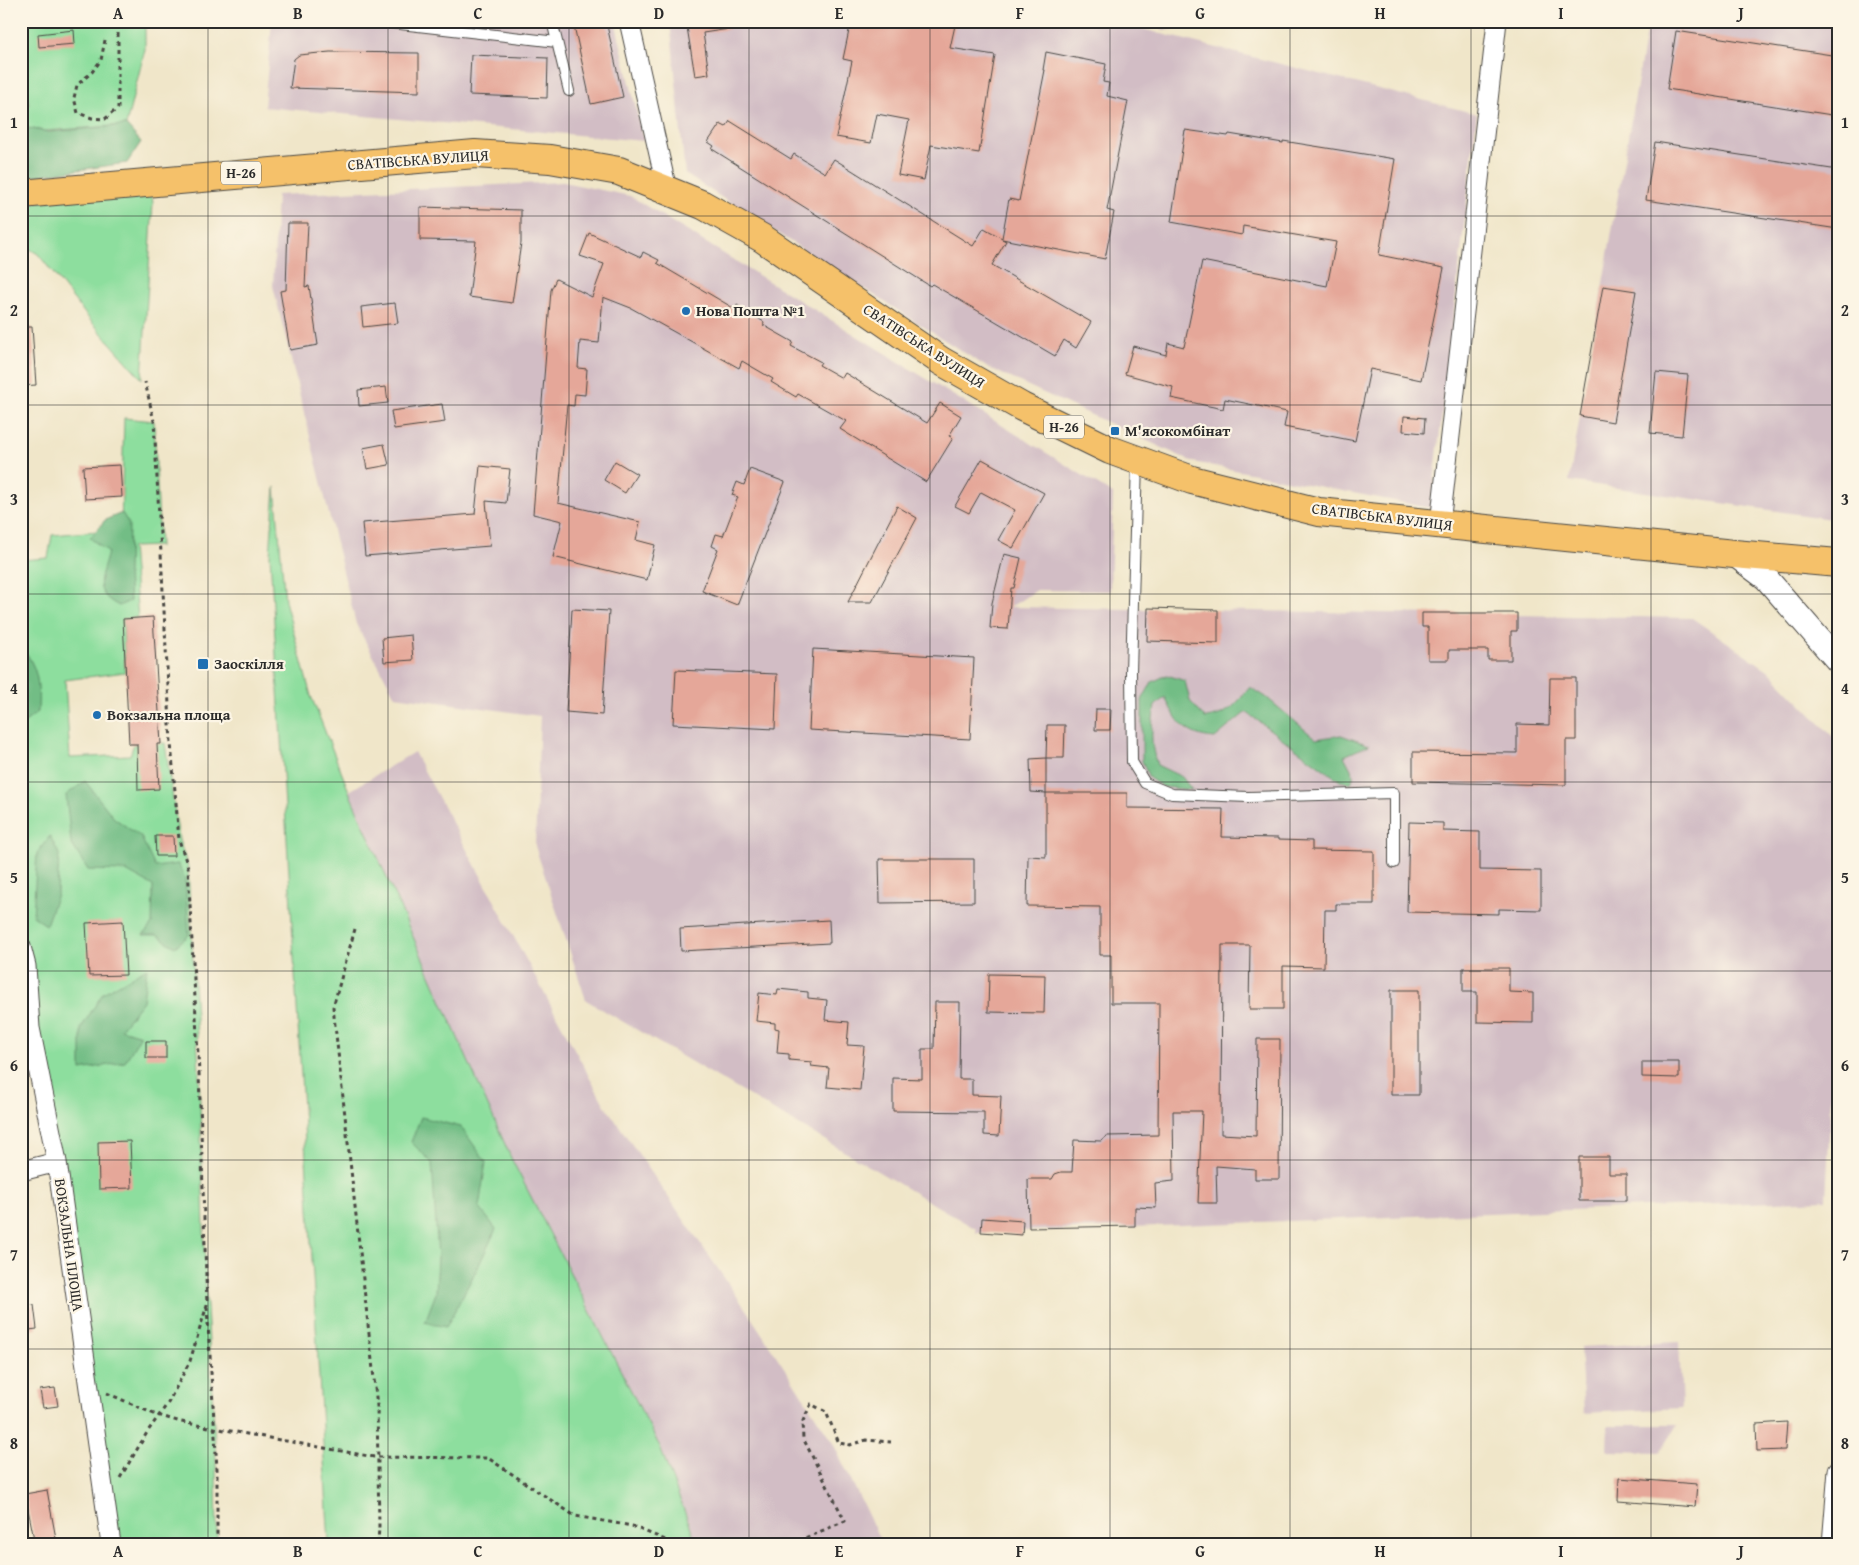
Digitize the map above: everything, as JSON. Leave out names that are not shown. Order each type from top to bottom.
[{"type":"main road","name":"СВАТІВСЬКА ВУЛИЦЯ","points":[[21,194],[475,154],[550,159],[619,171],[703,205],[762,238],[941,361],[1022,407],[1110,450],[1192,480],[1319,512],[1838,563]]},
{"type":"street","points":[[629,21],[667,190]]},
{"type":"street","points":[[1440,524],[1497,21]]},
{"type":"street","points":[[1734,554],[1766,578],[1838,661]]},
{"type":"street","name":"ВОКЗАЛЬНА ПЛОЩА","points":[[21,948],[26,966],[26,1027],[57,1162],[111,1544]]},
{"type":"street","points":[[21,1171],[57,1162]]},
{"type":"street","points":[[1832,1544],[1838,1470]]},
{"type":"lane","points":[[374,21],[557,42]]},
{"type":"lane","points":[[552,21],[569,91]]},
{"type":"lane","points":[[1137,460],[1131,672],[1132,762],[1145,782],[1172,794],[1248,797],[1394,793],[1394,862]]},
{"type":"path","points":[[105,40],[100,60],[92,72],[77,85],[74,98],[78,113],[92,118],[105,119],[118,108],[118,21]]},
{"type":"path","points":[[145,382],[154,421],[170,725],[179,840],[188,866],[199,1073],[217,1544]]},
{"type":"path","points":[[355,929],[333,1007],[377,1406],[378,1544]]},
{"type":"path","points":[[105,1502],[148,1431],[168,1403],[190,1361],[207,1305]]},
{"type":"path","points":[[89,1386],[159,1416],[214,1428],[378,1457],[488,1458],[575,1516],[632,1526],[676,1544]]},
{"type":"path","points":[[791,1544],[845,1522],[803,1438],[802,1423],[811,1404],[826,1412],[839,1443],[850,1445],[866,1440],[891,1442]]},
{"type":"shaded area","points":[[272,21],[615,21],[644,141],[264,107]]},
{"type":"shaded area","points":[[670,21],[1111,21],[1477,114],[1431,508],[1193,462],[985,366],[685,174]]},
{"type":"shaded area","points":[[1132,21],[1228,21],[1166,30],[1135,25]]},
{"type":"shaded area","points":[[1648,21],[1838,21],[1838,520],[1569,481]]},
{"type":"shaded area","points":[[563,182],[630,196],[1113,494],[1110,591],[1037,590],[1010,607],[1692,618],[1768,670],[1838,742],[1838,952],[1826,1200],[976,1233],[976,1229],[586,1000],[535,846],[540,716],[395,696],[356,624],[273,286],[277,195]]},
{"type":"shaded area","points":[[414,752],[604,1104],[747,1311],[832,1441],[882,1544],[697,1544],[659,1445],[507,1151],[323,807]]},
{"type":"shaded area","points":[[1679,1342],[1682,1408],[1584,1413],[1580,1347]]},
{"type":"shaded area","points":[[1608,1425],[1677,1425],[1660,1452],[1607,1451]]},
{"type":"green space","points":[[21,21],[145,21],[145,49],[126,125],[45,131],[21,127],[21,107],[29,105],[21,65]]},
{"type":"green space","points":[[126,125],[141,142],[127,163],[21,178],[21,127],[49,132]]},
{"type":"green space","points":[[151,190],[153,203],[142,379],[90,320],[38,254],[21,244],[21,204]]},
{"type":"green space","points":[[124,418],[154,421],[160,546],[132,547],[138,618],[123,619],[125,672],[65,680],[70,758],[130,755],[134,744],[165,743],[179,840],[188,867],[199,1073],[206,1291],[216,1459],[217,1544],[111,1544],[21,961],[21,560],[48,558],[52,535],[121,529]]},
{"type":"green space","points":[[275,487],[285,601],[311,696],[352,799],[512,1160],[659,1445],[697,1544],[329,1544],[270,555]]},
{"type":"green space","points":[[122,513],[129,524],[128,573],[130,601],[119,606],[104,595],[101,589],[101,577],[108,552],[90,538],[105,520]]},
{"type":"green space","points":[[21,646],[27,654],[37,677],[38,712],[21,725]]},
{"type":"green space","points":[[1167,675],[1185,681],[1190,701],[1205,718],[1226,712],[1236,704],[1250,687],[1266,697],[1316,739],[1341,735],[1369,745],[1344,756],[1354,775],[1351,783],[1340,781],[1246,712],[1215,738],[1205,737],[1189,731],[1183,726],[1165,697],[1155,706],[1152,729],[1153,750],[1157,765],[1182,777],[1192,790],[1163,787],[1149,778],[1142,761],[1142,700],[1152,682]]},
{"type":"green space","points":[[85,781],[114,818],[141,837],[155,867],[178,864],[185,878],[189,935],[175,947],[157,935],[143,935],[152,924],[153,886],[126,871],[88,870],[71,843],[66,795]]},
{"type":"green space","points":[[50,836],[59,854],[57,894],[46,925],[33,916],[37,853]]},
{"type":"green space","points":[[147,968],[143,1001],[121,1029],[141,1035],[125,1062],[81,1070],[81,1028],[103,993]]},
{"type":"green space","points":[[421,1117],[461,1127],[486,1162],[479,1207],[496,1229],[446,1327],[425,1322],[436,1293],[438,1257],[432,1163],[411,1142]]},
{"type":"building","points":[[573,21],[606,21],[623,97],[591,104]]},
{"type":"building","points":[[686,21],[729,21],[729,29],[703,33],[709,74],[695,76]]},
{"type":"building","points":[[851,21],[956,21],[950,48],[995,55],[979,153],[931,145],[924,180],[898,175],[909,120],[877,114],[871,143],[836,137],[852,61],[843,59]]},
{"type":"building","points":[[74,30],[75,44],[39,47],[38,34]]},
{"type":"building","points":[[1676,31],[1838,56],[1838,116],[1667,89]]},
{"type":"building","points":[[330,52],[419,53],[419,92],[290,88],[294,59],[299,55]]},
{"type":"building","points":[[1046,52],[1106,64],[1103,82],[1109,83],[1107,96],[1128,101],[1107,210],[1114,212],[1105,259],[1002,239],[1006,241],[992,265],[1091,322],[1076,348],[1064,340],[1055,356],[932,284],[930,286],[712,149],[714,146],[708,142],[720,124],[726,127],[730,121],[791,159],[794,154],[825,173],[834,159],[973,246],[984,228],[1002,238],[1009,199],[1019,201],[1045,70],[1043,70]]},
{"type":"building","points":[[471,55],[548,58],[547,98],[469,95]]},
{"type":"building","points":[[1185,130],[1228,136],[1229,134],[1283,143],[1283,141],[1395,159],[1379,255],[1444,268],[1421,380],[1370,369],[1355,441],[1284,427],[1287,412],[1225,399],[1223,409],[1171,398],[1173,387],[1125,374],[1133,346],[1166,355],[1168,343],[1184,347],[1202,261],[1327,286],[1336,242],[1243,226],[1242,235],[1171,222]]},
{"type":"building","points":[[1655,142],[1838,170],[1838,229],[1646,200]]},
{"type":"building","points":[[420,207],[521,210],[521,243],[512,303],[469,297],[476,241],[420,240]]},
{"type":"building","points":[[288,223],[308,223],[305,287],[309,286],[318,345],[290,350],[280,291],[286,290]]},
{"type":"building","points":[[589,233],[641,257],[643,252],[659,260],[657,263],[735,309],[737,305],[764,322],[763,325],[793,342],[791,346],[821,362],[819,365],[842,378],[845,373],[927,423],[940,403],[961,416],[949,436],[953,438],[926,482],[840,429],[846,421],[798,394],[796,397],[771,382],[773,379],[742,361],[739,368],[631,308],[603,297],[599,343],[580,341],[578,368],[587,369],[585,395],[575,394],[574,406],[567,405],[558,503],[640,522],[636,540],[655,545],[647,580],[553,557],[562,521],[533,514],[551,290],[556,279],[592,297],[604,264],[580,256]]},
{"type":"building","points":[[1603,286],[1636,291],[1613,422],[1580,416]]},
{"type":"building","points":[[395,303],[398,323],[363,327],[361,307]]},
{"type":"building","points":[[21,327],[32,327],[36,385],[21,386]]},
{"type":"building","points":[[1656,372],[1688,375],[1682,436],[1650,433]]},
{"type":"building","points":[[386,387],[388,403],[359,406],[358,390]]},
{"type":"building","points":[[442,404],[445,422],[394,429],[391,411]]},
{"type":"building","points":[[1404,416],[1425,418],[1424,433],[1403,431]]},
{"type":"building","points":[[384,444],[389,465],[367,469],[363,448]]},
{"type":"building","points":[[982,459],[1044,493],[1013,548],[998,540],[1015,510],[981,492],[969,513],[955,506]]},
{"type":"building","points":[[615,461],[637,474],[625,493],[604,480]]},
{"type":"building","points":[[120,465],[122,497],[85,499],[83,467]]},
{"type":"building","points":[[480,466],[510,469],[506,503],[486,501],[490,546],[365,556],[362,523],[475,514]]},
{"type":"building","points":[[750,469],[785,482],[737,605],[702,591],[718,549],[712,546],[716,534],[723,536],[738,497],[732,495],[737,482],[744,485]]},
{"type":"building","points":[[897,506],[917,518],[872,602],[848,602]]},
{"type":"building","points":[[1004,554],[1021,558],[1014,588],[1011,588],[1008,629],[990,628],[992,603]]},
{"type":"building","points":[[1148,608],[1218,610],[1218,643],[1147,641]]},
{"type":"building","points":[[572,609],[609,611],[602,715],[566,712]]},
{"type":"building","points":[[1422,613],[1517,613],[1517,631],[1511,631],[1511,660],[1488,660],[1488,650],[1449,650],[1449,660],[1428,660],[1428,627],[1422,627]]},
{"type":"building","points":[[153,617],[161,744],[157,744],[159,789],[138,790],[137,744],[129,744],[123,619]]},
{"type":"building","points":[[411,635],[413,660],[384,662],[382,638]]},
{"type":"building","points":[[813,649],[974,658],[970,739],[809,730]]},
{"type":"building","points":[[676,670],[777,674],[775,729],[673,724]]},
{"type":"building","points":[[1550,678],[1576,678],[1576,740],[1566,740],[1566,785],[1413,782],[1413,752],[1517,753],[1517,724],[1549,725]]},
{"type":"building","points":[[1096,709],[1111,709],[1110,730],[1095,730]]},
{"type":"building","points":[[1047,725],[1065,725],[1064,758],[1046,758]]},
{"type":"building","points":[[1046,758],[1046,793],[1031,792],[1030,759]]},
{"type":"building","points":[[1046,793],[1127,793],[1127,808],[1223,809],[1222,837],[1312,841],[1312,850],[1374,851],[1374,904],[1336,904],[1336,910],[1325,910],[1324,967],[1283,966],[1283,1009],[1249,1009],[1250,945],[1222,945],[1221,1134],[1256,1136],[1257,1039],[1280,1039],[1279,1179],[1255,1179],[1255,1169],[1216,1166],[1217,1203],[1198,1203],[1202,1111],[1173,1111],[1174,1181],[1155,1183],[1156,1208],[1135,1207],[1135,1226],[1029,1228],[1028,1179],[1052,1179],[1055,1174],[1072,1172],[1074,1140],[1101,1141],[1107,1136],[1158,1135],[1159,1003],[1111,1003],[1111,955],[1100,955],[1100,907],[1027,906],[1028,856],[1046,857]]},
{"type":"building","points":[[1409,822],[1443,823],[1443,831],[1480,832],[1480,870],[1541,871],[1541,910],[1499,909],[1499,914],[1407,912]]},
{"type":"building","points":[[155,836],[173,836],[174,856],[156,856]]},
{"type":"building","points":[[879,859],[974,859],[974,902],[880,903]]},
{"type":"building","points":[[829,920],[830,943],[681,951],[680,929]]},
{"type":"building","points":[[123,921],[126,975],[89,976],[86,923]]},
{"type":"building","points":[[1463,968],[1509,968],[1509,992],[1533,993],[1533,1023],[1477,1022],[1477,992],[1463,992]]},
{"type":"building","points":[[989,974],[1045,975],[1044,1013],[988,1012]]},
{"type":"building","points":[[778,989],[808,992],[808,998],[827,1000],[825,1020],[849,1022],[847,1045],[864,1046],[860,1090],[827,1087],[829,1068],[811,1066],[812,1062],[789,1060],[789,1054],[777,1053],[779,1029],[775,1028],[775,1023],[756,1021],[759,993],[777,995]]},
{"type":"building","points":[[1391,990],[1419,990],[1419,1095],[1391,1095]]},
{"type":"building","points":[[935,1002],[960,1002],[959,1079],[972,1079],[972,1095],[1001,1096],[999,1136],[984,1135],[984,1112],[893,1111],[893,1078],[922,1079],[922,1049],[934,1049]]},
{"type":"building","points":[[146,1041],[166,1041],[166,1058],[146,1058]]},
{"type":"building","points":[[1642,1062],[1679,1062],[1679,1078],[1642,1077]]},
{"type":"building","points":[[130,1141],[132,1188],[99,1189],[98,1142]]},
{"type":"building","points":[[1579,1157],[1609,1157],[1609,1174],[1626,1174],[1626,1201],[1579,1201]]},
{"type":"building","points":[[982,1218],[1023,1221],[1022,1235],[981,1232]]},
{"type":"building","points":[[34,1305],[37,1329],[21,1331],[21,1307]]},
{"type":"building","points":[[55,1388],[58,1406],[43,1408],[40,1390]]},
{"type":"building","points":[[1787,1422],[1785,1450],[1757,1451],[1756,1424]]},
{"type":"building","points":[[1619,1478],[1697,1484],[1695,1507],[1618,1501]]},
{"type":"building","points":[[47,1490],[57,1544],[35,1544],[25,1494]]},
{"type":"place","name":"Нова Пошта №1","points":[[686,311]]},
{"type":"place","name":"М'ясокомбінат","points":[[1115,431]]},
{"type":"place","name":"Заоскiлля","points":[[203,664]]},
{"type":"place","name":"Вокзальна площа","points":[[97,715]]}]
